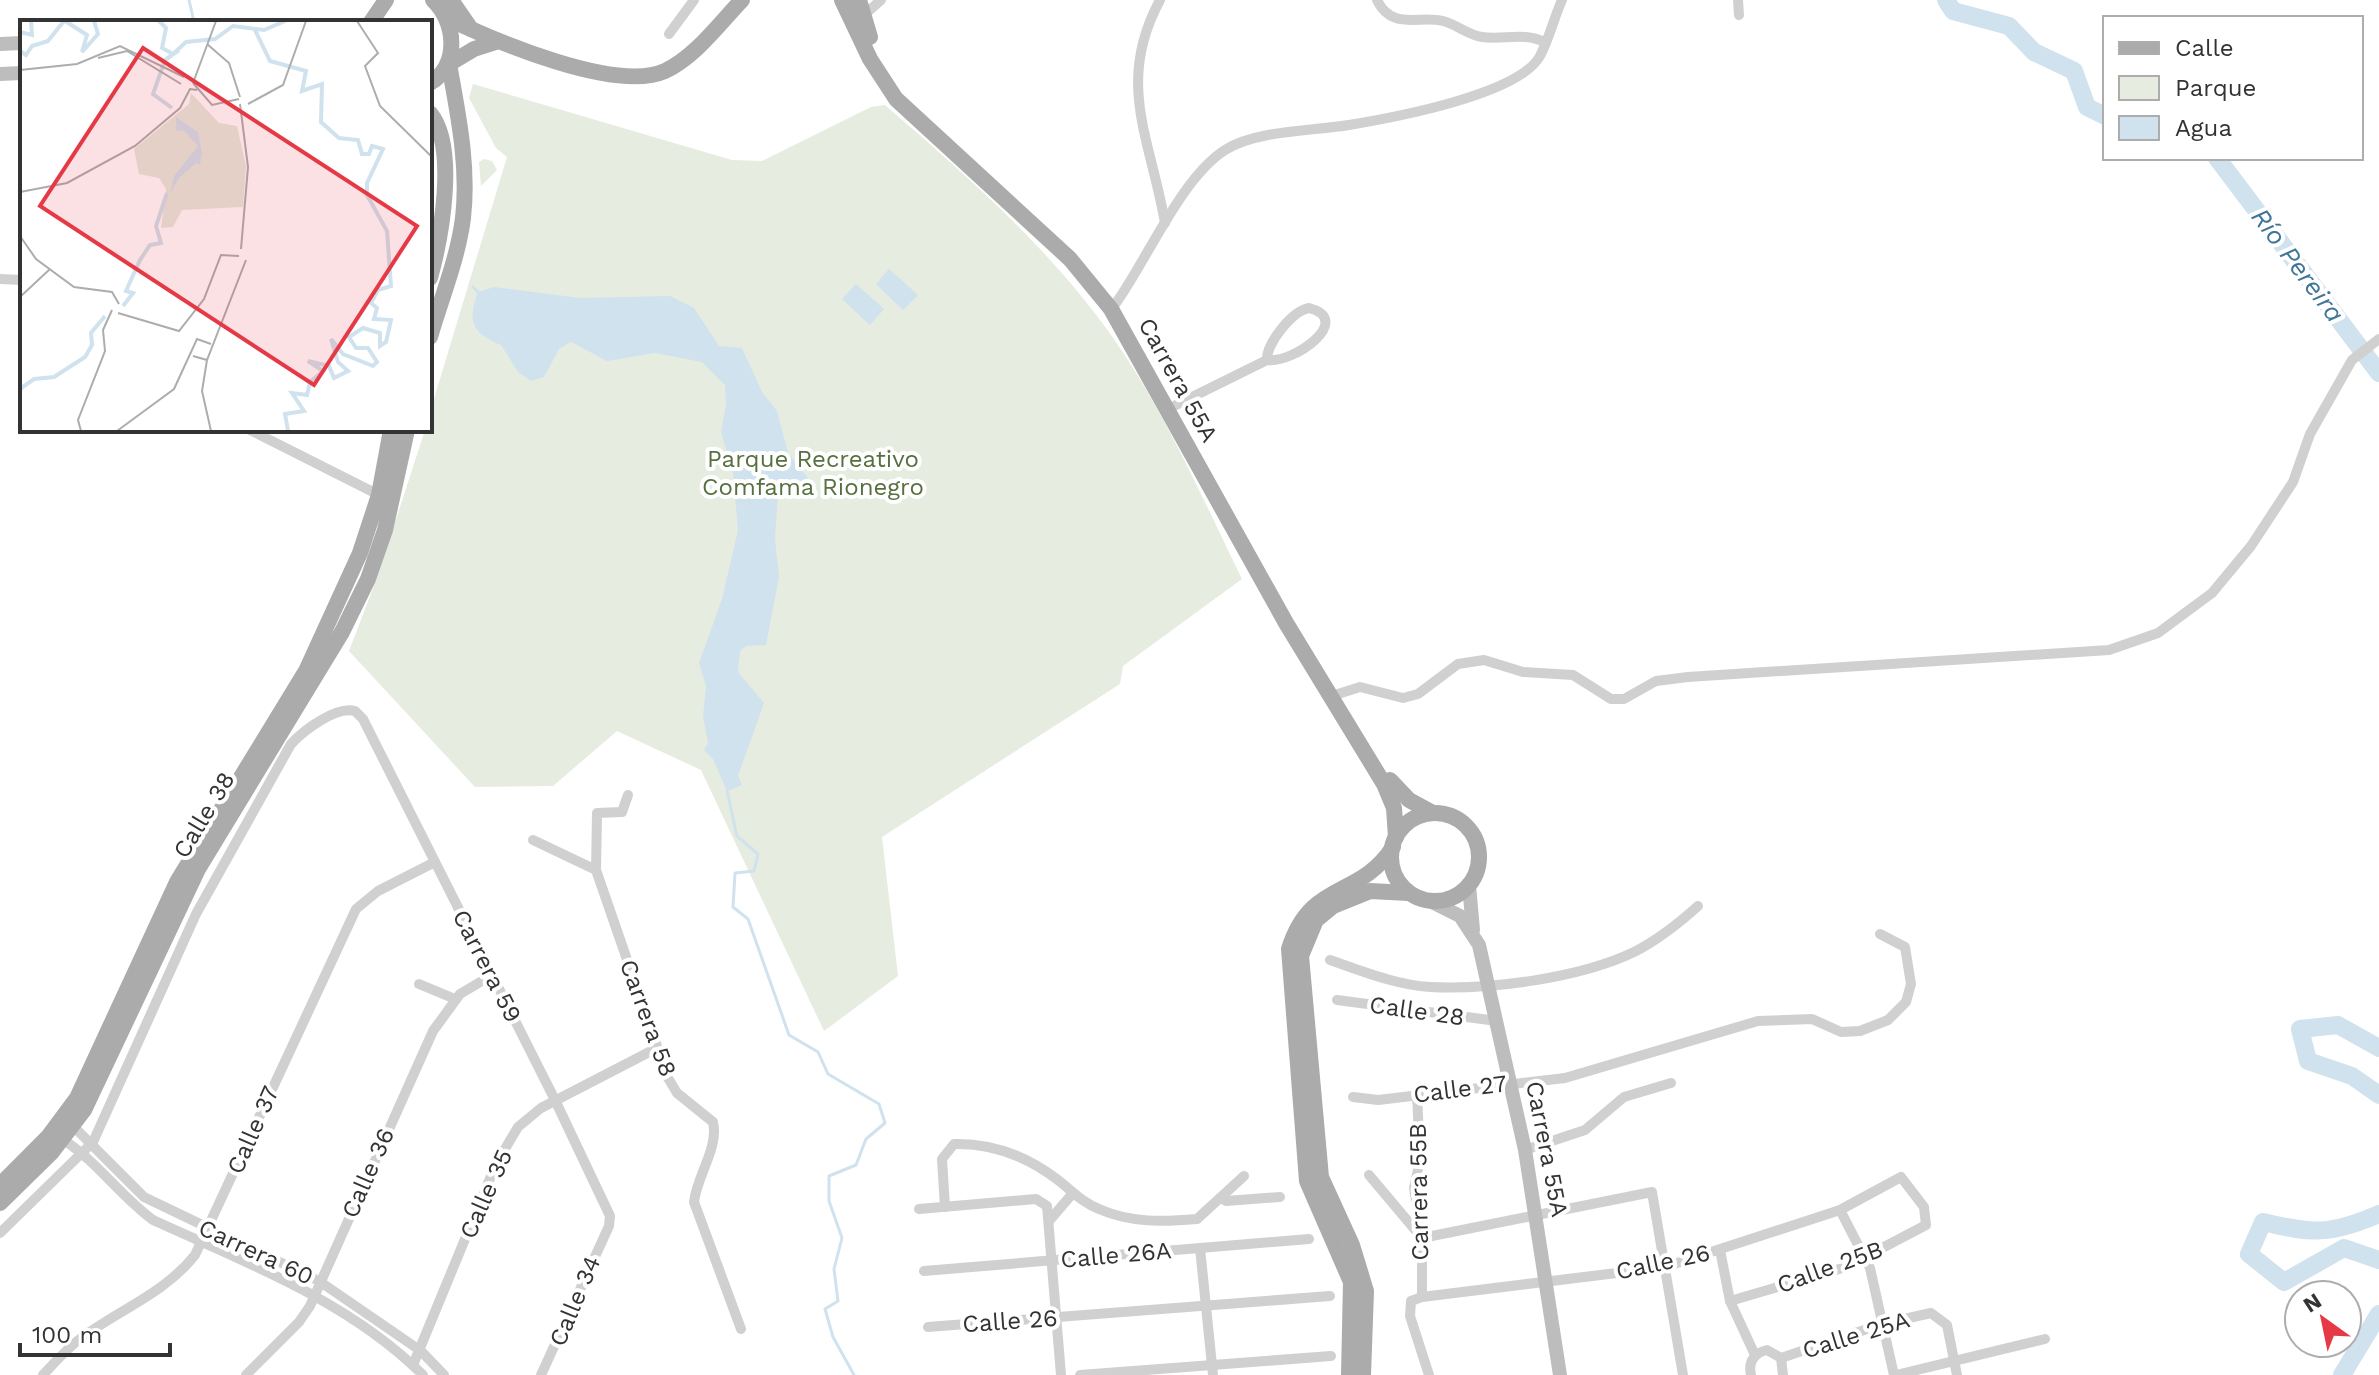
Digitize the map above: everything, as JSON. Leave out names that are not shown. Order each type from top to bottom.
[{"type":"main road","points":[[369,20],[385,0]]},
{"type":"main road","points":[[433,0],[447,18],[496,42],[618,78],[650,77],[668,70],[693,51],[742,0]]},
{"type":"main road","points":[[432,330],[462,221],[465,193],[460,123],[449,64],[449,0]]},
{"type":"main road","points":[[449,0],[472,30]]},
{"type":"main road","name":"Carrera 55A","points":[[842,0],[870,59],[896,99],[1070,259],[1111,309],[1286,623],[1384,784],[1394,808],[1394,842]]},
{"type":"main road","name":"Carrera 55A","points":[[861,8],[879,55],[900,89],[1073,251],[1116,303],[1176,405],[1240,525],[1395,788],[1433,813]]},
{"type":"main road","points":[[432,81],[449,64],[474,49],[496,42]]},
{"type":"main road","points":[[0,44],[20,43]]},
{"type":"main road","points":[[0,74],[20,73]]},
{"type":"main road","points":[[432,117],[440,132],[445,195],[432,267]]},
{"type":"main road","name":"Calle 38","points":[[0,1185],[48,1137],[89,1077],[177,882],[306,671],[355,567],[379,495],[391,432]]},
{"type":"main road","name":"Calle 38","points":[[0,1203],[73,1126],[106,1069],[198,869],[320,672],[368,579],[396,492],[407,432]]},
{"type":"main road","points":[[1349,1375],[1351,1282],[1307,1181],[1289,949],[1304,914],[1315,903],[1369,875],[1409,822],[1433,813],[1458,819],[1475,837],[1479,862],[1469,885],[1448,899],[1430,901]]},
{"type":"main road","points":[[1394,842],[1394,872],[1409,893]]},
{"type":"main road","name":"Carrera 55A","points":[[1469,885],[1474,934],[1489,985],[1525,1150],[1560,1375]]},
{"type":"main road","points":[[1363,1375],[1366,1291],[1352,1245],[1321,1177],[1301,956],[1316,920],[1333,906],[1383,889],[1409,893],[1430,901],[1460,916],[1474,934]]},
{"type":"street","points":[[669,34],[694,0]]},
{"type":"street","points":[[861,8],[881,0]]},
{"type":"street","points":[[1160,0],[1141,43],[1136,89],[1165,223]]},
{"type":"street","points":[[1377,0],[1381,8],[1394,17],[1417,22],[1441,20],[1479,37],[1527,37],[1544,42]]},
{"type":"street","points":[[1116,303],[1165,223],[1204,169],[1225,149],[1288,133],[1350,125],[1465,100],[1516,77],[1539,58],[1562,0]]},
{"type":"street","points":[[1738,0],[1739,15]]},
{"type":"street","points":[[0,279],[20,280]]},
{"type":"street","points":[[1176,405],[1267,360],[1289,357],[1315,342],[1325,328],[1322,316],[1312,309],[1297,313],[1267,351],[1267,360]]},
{"type":"street","points":[[1338,694],[1360,687],[1403,698],[1418,694],[1458,664],[1484,660],[1523,672],[1573,675],[1611,699],[1624,699],[1656,681],[1688,677],[2109,650],[2158,633],[2212,593],[2251,546],[2293,482],[2310,434],[2352,360],[2377,340]]},
{"type":"street","points":[[254,432],[379,495]]},
{"type":"street","name":"Carrera 59","points":[[355,711],[363,719],[555,1100],[607,1209],[609,1226]]},
{"type":"street","name":"Calle 38","points":[[0,1233],[93,1142],[196,914],[291,744],[299,735],[339,712],[355,711]]},
{"type":"street","name":"Carrera 58","points":[[628,795],[622,812],[597,813],[596,870],[657,1048],[677,1093],[713,1122],[715,1139],[696,1186],[694,1202],[741,1329]]},
{"type":"street","points":[[533,840],[596,870]]},
{"type":"street","name":"Calle 37","points":[[43,1375],[85,1335],[183,1270],[208,1229],[356,909],[378,891],[433,863]]},
{"type":"street","points":[[1330,960],[1383,978],[1429,987],[1489,985],[1602,965],[1654,941],[1698,906]]},
{"type":"street","name":"Calle 27","points":[[1353,1097],[1378,1100],[1565,1078],[1758,1021],[1812,1019],[1841,1032],[1860,1031],[1888,1020],[1906,1002],[1911,984],[1905,947],[1880,934]]},
{"type":"street","name":"Calle 36","points":[[246,1375],[299,1322],[433,1031],[455,999],[492,975]]},
{"type":"street","points":[[419,984],[455,999]]},
{"type":"street","name":"Calle 28","points":[[1337,1000],[1497,1021]]},
{"type":"street","name":"Calle 35","points":[[413,1365],[496,1164],[523,1121],[555,1100],[657,1048]]},
{"type":"street","points":[[1525,1150],[1585,1130],[1624,1097],[1671,1083]]},
{"type":"street","name":"Carrera 55B","points":[[1417,1094],[1420,1160],[1414,1188],[1422,1238],[1422,1297],[1411,1301],[1410,1316],[1429,1375]]},
{"type":"street","name":"Carrera 60","points":[[73,1126],[93,1142],[144,1197],[319,1281],[421,1351],[444,1375]]},
{"type":"street","name":"Carrera 60","points":[[62,1139],[83,1152],[137,1208],[201,1242],[314,1294],[423,1375]]},
{"type":"street","points":[[945,1207],[942,1159],[954,1144],[1001,1149],[1016,1155],[1042,1169],[1097,1209],[1135,1220],[1197,1219],[1244,1176]]},
{"type":"street","points":[[1369,1175],[1422,1238],[1652,1192],[1683,1375]]},
{"type":"street","name":"Calle 26","points":[[1422,1297],[1665,1267],[1840,1210],[1901,1177],[1908,1181],[1924,1207],[1926,1225]]},
{"type":"street","points":[[1049,1221],[1073,1193]]},
{"type":"street","points":[[1221,1198],[1226,1201],[1280,1197]]},
{"type":"street","points":[[919,1209],[1036,1199],[1047,1206],[1061,1375]]},
{"type":"street","points":[[1840,1210],[1867,1258],[1895,1375],[2045,1339]]},
{"type":"street","name":"Calle 25B","points":[[1730,1301],[1867,1258],[1926,1225]]},
{"type":"street","name":"Calle 34","points":[[541,1375],[609,1226]]},
{"type":"street","name":"Calle 26A","points":[[924,1271],[1309,1239]]},
{"type":"street","points":[[1200,1248],[1213,1370]]},
{"type":"street","points":[[1720,1250],[1730,1301],[1755,1355],[1751,1375]]},
{"type":"street","name":"Calle 26","points":[[928,1327],[1330,1296]]},
{"type":"street","name":"Calle 25A","points":[[1781,1358],[1882,1324],[1931,1313],[1947,1325],[1953,1359]]},
{"type":"street","points":[[1755,1355],[1767,1350],[1781,1358],[1783,1375]]},
{"type":"street","points":[[1080,1375],[1213,1370],[1331,1356]]},
{"type":"street","points":[[1953,1359],[1957,1375]]},
{"type":"green space","name":"Parque Recreativo Comfama Rionegro","points":[[473,84],[732,160],[762,161],[871,107],[885,105],[1024,232],[1097,316],[1158,410],[1242,579],[1123,666],[1120,684],[882,837],[898,976],[824,1031],[701,770],[617,731],[553,786],[475,787],[349,651],[377,578],[424,432],[432,432],[432,405],[507,157],[496,148],[469,98]]},
{"type":"green space","points":[[484,159],[492,161],[497,170],[481,186],[479,162]]},
{"type":"water","points":[[889,269],[918,295],[903,310],[876,284]]},
{"type":"water","points":[[856,284],[884,309],[870,325],[842,299]]},
{"type":"water","points":[[494,287],[580,298],[670,296],[694,308],[719,346],[742,348],[762,392],[777,411],[788,453],[815,487],[799,497],[778,492],[775,539],[779,577],[766,645],[746,646],[740,651],[738,672],[764,703],[738,776],[742,785],[727,791],[713,759],[704,750],[708,743],[703,716],[706,686],[699,663],[722,599],[738,530],[733,473],[721,432],[726,405],[725,385],[702,362],[655,353],[607,361],[571,342],[559,349],[544,377],[531,381],[518,372],[501,345],[484,336],[474,325],[473,311],[478,292]]},
{"type":"waterway","points":[[189,0],[194,20]]},
{"type":"waterway","points":[[1946,0],[1953,11],[2009,26],[2034,52],[2074,71],[2087,107],[2103,115]]},
{"type":"waterway","name":"Río Pereira","points":[[2219,160],[2379,373]]},
{"type":"waterway","points":[[473,287],[478,292]]},
{"type":"waterway","points":[[727,791],[737,836],[758,854],[754,871],[735,873],[733,907],[748,919],[789,1035],[818,1052],[828,1074],[879,1104],[885,1123],[866,1139],[856,1165],[829,1176],[829,1201],[842,1238],[834,1269],[838,1301],[825,1309],[833,1337],[854,1375]]},
{"type":"waterway","name":"Río Pereira","points":[[2379,1048],[2338,1025],[2300,1029],[2308,1061],[2352,1076],[2379,1095]]},
{"type":"waterway","name":"Río Pereira","points":[[2379,1214],[2348,1226],[2321,1230],[2295,1229],[2263,1222],[2249,1254],[2284,1282],[2344,1248],[2379,1260]]},
{"type":"waterway","name":"Río Pereira","points":[[2342,1375],[2379,1314]]}]
